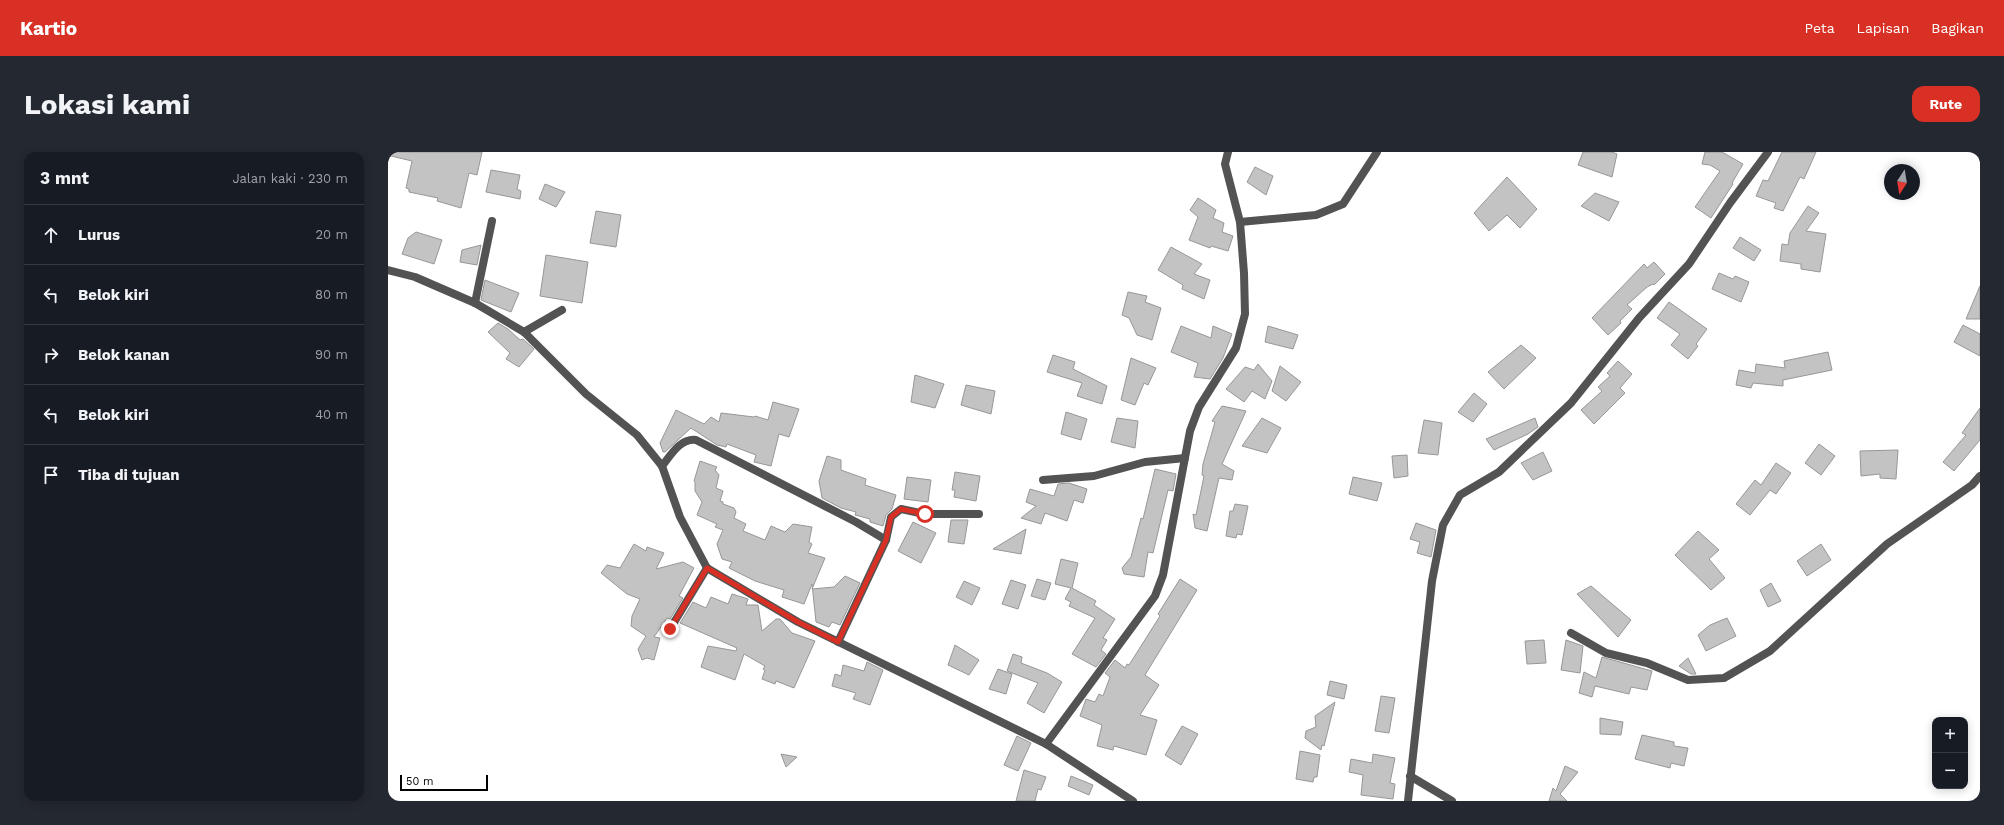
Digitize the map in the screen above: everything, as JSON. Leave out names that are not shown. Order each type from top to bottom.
[{"type":"street","points":[[1046,744],[1155,596],[1163,575],[1190,431],[1199,407],[1236,348],[1245,314],[1244,273],[1240,222],[1225,164],[1228,152]]},
{"type":"street","points":[[1240,222],[1316,215],[1343,204],[1377,152]]},
{"type":"street","points":[[1408,801],[1432,581],[1443,525],[1460,495],[1499,472],[1571,403],[1639,318],[1689,264],[1730,203],[1768,152]]},
{"type":"street","points":[[476,303],[492,222]]},
{"type":"street","points":[[388,270],[415,277],[476,303],[524,332],[586,394],[637,435],[662,466],[680,517],[707,568],[798,622],[1046,744],[1133,801]]},
{"type":"street","points":[[524,332],[562,310]]},
{"type":"street","points":[[662,466],[684,441],[689,439],[696,440],[856,522],[886,540]]},
{"type":"street","points":[[1043,480],[1094,476],[1145,462],[1186,458]]},
{"type":"street","points":[[1571,633],[1606,653],[1647,663],[1688,680],[1724,678],[1770,651],[1887,544],[1972,486],[1980,476]]},
{"type":"street","points":[[838,642],[886,540],[891,517],[901,509],[925,514],[979,514]]},
{"type":"street","points":[[670,629],[707,568]]},
{"type":"street","points":[[1410,776],[1452,801]]},
{"type":"building","points":[[391,152],[482,152],[477,175],[469,173],[461,208],[437,201],[438,198],[409,192],[409,189],[406,188],[412,161],[391,156]]},
{"type":"building","points":[[1583,152],[1612,152],[1617,154],[1612,177],[1578,165]]},
{"type":"building","points":[[1705,152],[1722,152],[1743,164],[1732,183],[1733,184],[1711,218],[1695,207],[1720,171],[1710,165],[1702,164]]},
{"type":"building","points":[[1782,152],[1816,152],[1804,179],[1800,177],[1783,211],[1774,208],[1776,203],[1756,196],[1763,180],[1768,181]]},
{"type":"building","points":[[1255,167],[1273,176],[1266,195],[1247,182]]},
{"type":"building","points":[[491,170],[520,175],[517,189],[521,191],[520,199],[486,192]]},
{"type":"building","points":[[1507,177],[1537,209],[1520,228],[1507,215],[1489,231],[1474,213]]},
{"type":"building","points":[[545,184],[565,192],[556,207],[539,199]]},
{"type":"building","points":[[1595,193],[1619,202],[1609,221],[1581,206]]},
{"type":"building","points":[[1198,198],[1216,210],[1213,218],[1224,223],[1222,232],[1233,236],[1228,251],[1211,246],[1210,248],[1189,240],[1198,217],[1190,210]]},
{"type":"building","points":[[1808,206],[1819,213],[1806,231],[1826,234],[1820,272],[1801,269],[1801,264],[1780,261],[1782,244],[1788,245],[1790,233]]},
{"type":"building","points":[[596,211],[621,215],[616,247],[590,243]]},
{"type":"building","points":[[416,232],[442,240],[434,264],[402,254],[408,238]]},
{"type":"building","points":[[1740,237],[1761,250],[1754,261],[1733,248]]},
{"type":"building","points":[[481,245],[477,265],[460,262],[462,250]]},
{"type":"building","points":[[1171,247],[1202,264],[1194,274],[1210,280],[1204,299],[1182,289],[1183,285],[1158,270]]},
{"type":"building","points":[[546,255],[588,262],[582,303],[540,296]]},
{"type":"building","points":[[1654,262],[1665,274],[1654,285],[1653,284],[1647,287],[1627,305],[1632,309],[1620,321],[1621,323],[1608,335],[1592,318],[1644,264],[1647,268]]},
{"type":"building","points":[[1719,273],[1733,279],[1735,276],[1749,282],[1741,302],[1712,289]]},
{"type":"building","points":[[485,280],[519,293],[511,312],[481,300]]},
{"type":"building","points":[[1980,286],[1980,319],[1966,319]]},
{"type":"building","points":[[1128,292],[1147,296],[1145,302],[1161,308],[1152,340],[1137,335],[1129,318],[1122,315]]},
{"type":"building","points":[[1669,302],[1707,329],[1696,344],[1698,346],[1688,359],[1671,345],[1680,334],[1657,318]]},
{"type":"building","points":[[498,323],[508,329],[520,340],[523,339],[534,349],[519,367],[506,359],[510,353],[488,332]]},
{"type":"building","points":[[1963,325],[1980,334],[1980,356],[1954,342]]},
{"type":"building","points":[[1181,326],[1211,338],[1213,326],[1232,334],[1223,358],[1210,379],[1194,377],[1198,363],[1171,352]]},
{"type":"building","points":[[1268,326],[1298,335],[1293,349],[1265,342]]},
{"type":"building","points":[[1521,345],[1536,358],[1504,389],[1488,372]]},
{"type":"building","points":[[1828,352],[1832,370],[1783,380],[1783,386],[1753,383],[1751,388],[1736,385],[1739,370],[1755,373],[1756,364],[1785,368],[1784,361]]},
{"type":"building","points":[[1053,355],[1075,362],[1073,369],[1107,386],[1102,404],[1077,396],[1082,383],[1047,372]]},
{"type":"building","points":[[1131,358],[1156,368],[1148,385],[1144,383],[1135,405],[1121,400]]},
{"type":"building","points":[[1618,361],[1632,374],[1620,388],[1625,393],[1594,424],[1581,410],[1602,391],[1598,387],[1610,376],[1607,373]]},
{"type":"building","points":[[1258,364],[1272,381],[1265,399],[1252,391],[1244,402],[1226,389],[1245,367],[1254,370]]},
{"type":"building","points":[[1280,366],[1301,382],[1286,401],[1272,391]]},
{"type":"building","points":[[915,375],[944,384],[935,408],[911,402]]},
{"type":"building","points":[[966,385],[995,391],[991,414],[961,405]]},
{"type":"building","points":[[1474,393],[1487,404],[1473,422],[1458,412]]},
{"type":"building","points":[[773,402],[799,409],[789,437],[779,434],[771,466],[754,462],[756,455],[727,444],[726,447],[717,445],[691,428],[665,452],[663,452],[660,443],[676,410],[704,424],[711,417],[719,422],[721,413],[755,416],[768,420]]},
{"type":"building","points":[[1222,406],[1246,411],[1222,464],[1234,471],[1232,480],[1219,478],[1207,531],[1195,528],[1193,514],[1196,515],[1204,476],[1202,475],[1203,464],[1215,422],[1212,421]]},
{"type":"building","points":[[1980,408],[1980,440],[1954,471],[1943,462],[1966,435],[1962,433]]},
{"type":"building","points":[[1066,412],[1087,419],[1081,440],[1061,434]]},
{"type":"building","points":[[1117,418],[1138,421],[1135,448],[1111,442]]},
{"type":"building","points":[[1262,418],[1281,428],[1267,453],[1242,446]]},
{"type":"building","points":[[1535,418],[1538,427],[1528,434],[1494,450],[1486,439]]},
{"type":"building","points":[[1424,420],[1442,423],[1438,455],[1418,453]]},
{"type":"building","points":[[1819,444],[1835,456],[1821,475],[1805,463]]},
{"type":"building","points":[[1898,450],[1896,479],[1880,478],[1880,474],[1861,476],[1860,451]]},
{"type":"building","points":[[1543,452],[1552,471],[1533,480],[1521,463]]},
{"type":"building","points":[[1407,455],[1408,476],[1394,478],[1392,456]]},
{"type":"building","points":[[827,456],[841,460],[841,470],[866,479],[865,485],[896,495],[892,509],[886,515],[883,526],[870,522],[870,519],[855,515],[856,512],[841,508],[822,498],[819,481]]},
{"type":"building","points":[[700,461],[717,467],[715,470],[719,475],[716,488],[723,491],[720,501],[723,502],[723,504],[734,508],[736,512],[734,518],[746,524],[743,531],[765,540],[771,526],[785,532],[793,524],[812,527],[809,542],[812,544],[808,553],[825,558],[804,604],[782,597],[784,590],[755,581],[729,568],[732,562],[722,559],[717,544],[723,530],[715,527],[717,524],[697,515],[702,502],[695,491],[694,481]]},
{"type":"building","points":[[1776,463],[1791,473],[1776,494],[1770,490],[1750,515],[1736,504],[1755,480],[1761,485]]},
{"type":"building","points":[[1155,469],[1176,474],[1173,491],[1168,490],[1153,553],[1148,552],[1144,577],[1124,574],[1122,568],[1131,557],[1141,518],[1143,519]]},
{"type":"building","points":[[955,472],[980,476],[976,501],[954,497],[955,490],[952,490]]},
{"type":"building","points":[[907,477],[931,480],[928,502],[904,499]]},
{"type":"building","points":[[1353,477],[1382,483],[1377,501],[1349,494]]},
{"type":"building","points":[[1069,483],[1087,489],[1083,503],[1074,500],[1067,521],[1045,513],[1041,524],[1021,518],[1036,506],[1026,502],[1030,489],[1054,496],[1058,484]]},
{"type":"building","points":[[1235,504],[1248,506],[1242,535],[1237,534],[1236,538],[1226,536],[1230,511],[1233,511]]},
{"type":"building","points":[[951,520],[968,520],[964,544],[948,542]]},
{"type":"building","points":[[913,522],[936,533],[921,563],[898,551]]},
{"type":"building","points":[[1416,523],[1436,530],[1431,557],[1417,553],[1420,542],[1410,539]]},
{"type":"building","points":[[1026,529],[1021,554],[993,549]]},
{"type":"building","points":[[1698,531],[1719,550],[1709,559],[1725,578],[1711,590],[1675,555]]},
{"type":"building","points":[[634,544],[646,551],[647,547],[664,553],[656,569],[683,562],[694,568],[679,596],[683,598],[670,619],[667,618],[654,637],[660,638],[654,660],[647,658],[642,660],[638,649],[646,636],[631,626],[632,616],[640,599],[627,594],[601,573],[607,565],[620,568]]},
{"type":"building","points":[[1821,544],[1831,560],[1807,576],[1797,561]]},
{"type":"building","points":[[1061,559],[1078,563],[1072,588],[1096,601],[1094,605],[1115,619],[1103,638],[1107,640],[1101,650],[1106,654],[1096,667],[1072,654],[1095,618],[1069,606],[1071,602],[1065,599],[1071,588],[1055,584]]},
{"type":"building","points":[[845,576],[860,583],[840,625],[832,622],[829,627],[816,622],[813,589],[834,587]]},
{"type":"building","points":[[1037,579],[1051,583],[1045,600],[1031,596]]},
{"type":"building","points":[[1180,579],[1197,590],[1145,675],[1159,685],[1140,715],[1157,720],[1146,755],[1114,746],[1113,750],[1097,746],[1102,725],[1080,716],[1086,699],[1095,702],[1099,694],[1103,696],[1110,677],[1105,673],[1115,660],[1125,668],[1127,664],[1129,665],[1160,616],[1158,614]]},
{"type":"building","points":[[1011,580],[1026,585],[1018,609],[1002,604]]},
{"type":"building","points":[[964,581],[980,588],[972,605],[956,597]]},
{"type":"building","points":[[1771,583],[1781,601],[1768,607],[1760,590]]},
{"type":"building","points":[[1591,586],[1631,620],[1618,637],[1577,594]]},
{"type":"building","points":[[732,594],[748,599],[746,605],[758,605],[762,631],[776,619],[780,619],[792,633],[815,641],[794,688],[776,681],[775,684],[762,679],[765,670],[763,669],[765,666],[744,654],[735,680],[701,667],[708,646],[736,651],[737,648],[680,623],[693,602],[706,608],[711,597],[728,604]]},
{"type":"building","points":[[1727,618],[1736,636],[1706,651],[1698,635],[1710,625]]},
{"type":"building","points":[[1544,640],[1546,663],[1527,664],[1525,641]]},
{"type":"building","points":[[1566,640],[1583,646],[1580,673],[1561,670]]},
{"type":"building","points":[[955,645],[979,660],[969,675],[948,665]]},
{"type":"building","points":[[1013,654],[1022,657],[1021,663],[1047,673],[1062,682],[1044,713],[1027,703],[1038,683],[1007,671]]},
{"type":"building","points":[[1602,657],[1652,671],[1647,690],[1631,687],[1629,694],[1595,686],[1592,697],[1579,693],[1584,672],[1596,678]]},
{"type":"building","points":[[1688,658],[1696,674],[1691,674],[1679,666]]},
{"type":"building","points":[[867,662],[883,670],[870,705],[853,699],[856,693],[832,686],[835,674],[841,676],[843,665],[864,671]]},
{"type":"building","points":[[998,669],[1012,674],[1006,694],[989,689]]},
{"type":"building","points":[[1330,681],[1347,685],[1344,699],[1327,695]]},
{"type":"building","points":[[1381,696],[1395,698],[1389,733],[1375,731]]},
{"type":"building","points":[[1335,702],[1324,746],[1322,745],[1321,750],[1305,738],[1306,731],[1316,727],[1315,716]]},
{"type":"building","points":[[1600,718],[1623,722],[1621,735],[1600,734]]},
{"type":"building","points":[[1182,726],[1198,734],[1181,765],[1165,755]]},
{"type":"building","points":[[1642,735],[1674,742],[1674,746],[1688,748],[1684,766],[1671,763],[1670,768],[1635,759]]},
{"type":"building","points":[[1017,736],[1031,743],[1018,771],[1004,765]]},
{"type":"building","points":[[1300,751],[1320,755],[1317,777],[1314,777],[1313,782],[1296,779]]},
{"type":"building","points":[[781,754],[797,757],[786,767]]},
{"type":"building","points":[[1373,754],[1395,758],[1390,783],[1395,784],[1393,799],[1361,795],[1363,775],[1349,772],[1351,759],[1372,763]]},
{"type":"building","points":[[1565,766],[1578,772],[1560,794],[1567,801],[1549,801],[1553,788],[1556,791]]},
{"type":"building","points":[[1024,770],[1046,777],[1041,790],[1038,789],[1035,801],[1016,801]]},
{"type":"building","points":[[1071,776],[1093,785],[1089,795],[1068,786]]},
{"type":"route","points":[[670,629],[707,568],[798,622],[838,642],[886,540],[891,517],[901,509],[925,514]]}]
